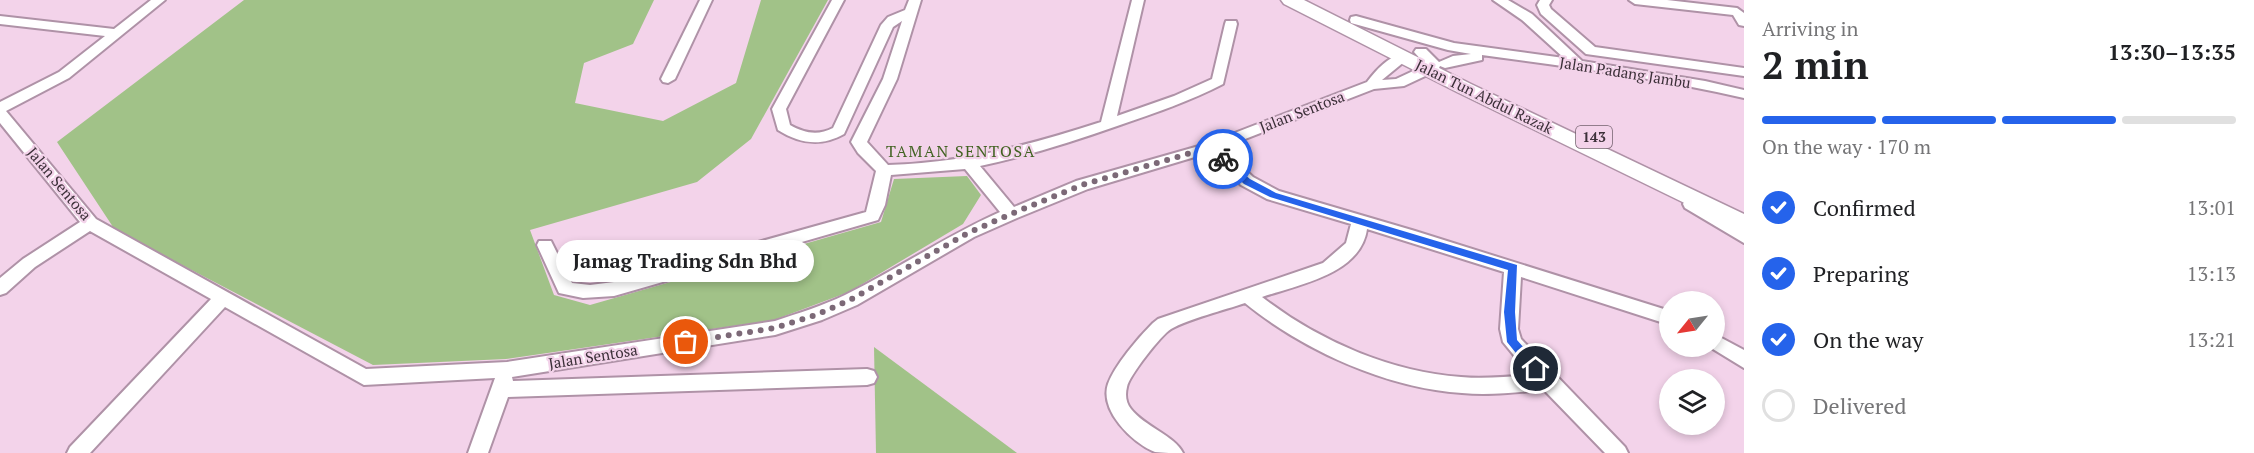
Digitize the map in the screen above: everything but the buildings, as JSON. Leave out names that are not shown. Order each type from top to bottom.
[{"type":"highway","name":"Jalan Tun Abdul Razak","points":[[1290,0],[1744,208]]},
{"type":"highway","name":"Jalan Tun Abdul Razak","points":[[1317,0],[1356,20],[1424,61],[1629,168],[1744,224]]},
{"type":"street","points":[[0,108],[49,84],[159,0]]},
{"type":"street","points":[[668,79],[706,0]]},
{"type":"street","points":[[838,0],[779,109],[783,127],[803,137],[822,138],[839,131],[887,25],[912,7]]},
{"type":"street","points":[[1107,124],[1138,0]]},
{"type":"street","points":[[1499,0],[1527,17],[1578,64]]},
{"type":"street","points":[[1546,0],[1543,5],[1546,11],[1591,51],[1744,72]]},
{"type":"street","points":[[1635,0],[1737,12],[1744,22]]},
{"type":"street","points":[[912,7],[890,79],[859,141],[863,150],[884,170],[970,165],[1046,146],[1192,94],[1218,81],[1231,24]]},
{"type":"street","points":[[0,20],[116,33]]},
{"type":"street","name":"Jalan Padang Jambu","points":[[1356,20],[1428,41],[1504,56],[1578,64],[1705,85],[1744,94]]},
{"type":"street","name":"Jalan Padang Jambu","points":[[1424,61],[1504,56]]},
{"type":"street","name":"Jalan Sentosa","points":[[0,113],[90,223],[364,377],[504,380],[775,328],[816,315],[850,300],[968,233],[1011,214],[1082,185],[1211,147],[1372,85],[1399,83],[1424,61]]},
{"type":"street","name":"Jalan Sentosa","points":[[1372,85],[1381,72],[1424,61]]},
{"type":"street","points":[[1211,147],[1247,181],[1259,189],[1659,314]]},
{"type":"street","points":[[970,165],[1011,214]]},
{"type":"street","points":[[1629,168],[1744,237]]},
{"type":"street","points":[[545,244],[565,288],[575,292],[594,293],[614,289],[872,216],[878,207],[884,170]]},
{"type":"street","points":[[1173,453],[1128,420],[1118,409],[1115,397],[1117,385],[1154,332],[1164,324],[1329,267],[1341,259],[1352,247],[1358,235],[1360,221]]},
{"type":"street","points":[[0,288],[28,263],[90,223]]},
{"type":"street","points":[[1513,268],[1509,312],[1512,342],[1618,453]]},
{"type":"street","points":[[1247,295],[1294,327],[1331,347],[1363,361],[1413,376],[1449,384],[1484,387],[1549,382]]},
{"type":"street","points":[[77,453],[224,297]]},
{"type":"street","points":[[1725,348],[1744,360]]},
{"type":"street","points":[[478,453],[504,380],[867,377]]},
{"type":"green space","points":[[244,0],[654,0],[633,44],[584,63],[575,103],[663,121],[736,83],[761,0],[828,0],[751,139],[697,182],[530,230],[554,295],[590,305],[881,222],[894,179],[967,176],[981,195],[963,224],[849,292],[774,320],[506,359],[373,365],[115,230],[57,142]]},
{"type":"green space","points":[[874,347],[1017,453],[876,453]]},
{"type":"way so far","points":[[686,342],[775,328],[816,315],[850,300],[968,233],[1082,185],[1211,147],[1223,159]]},
{"type":"place","name":"Jamag Trading Sdn Bhd","points":[[686,342]]},
{"type":"district","name":"TAMAN SENTOSA","points":[[961,151]]},
{"type":"route","points":[[1223,159],[1247,181],[1273,195],[1513,268],[1509,329],[1512,342],[1536,369]]}]
